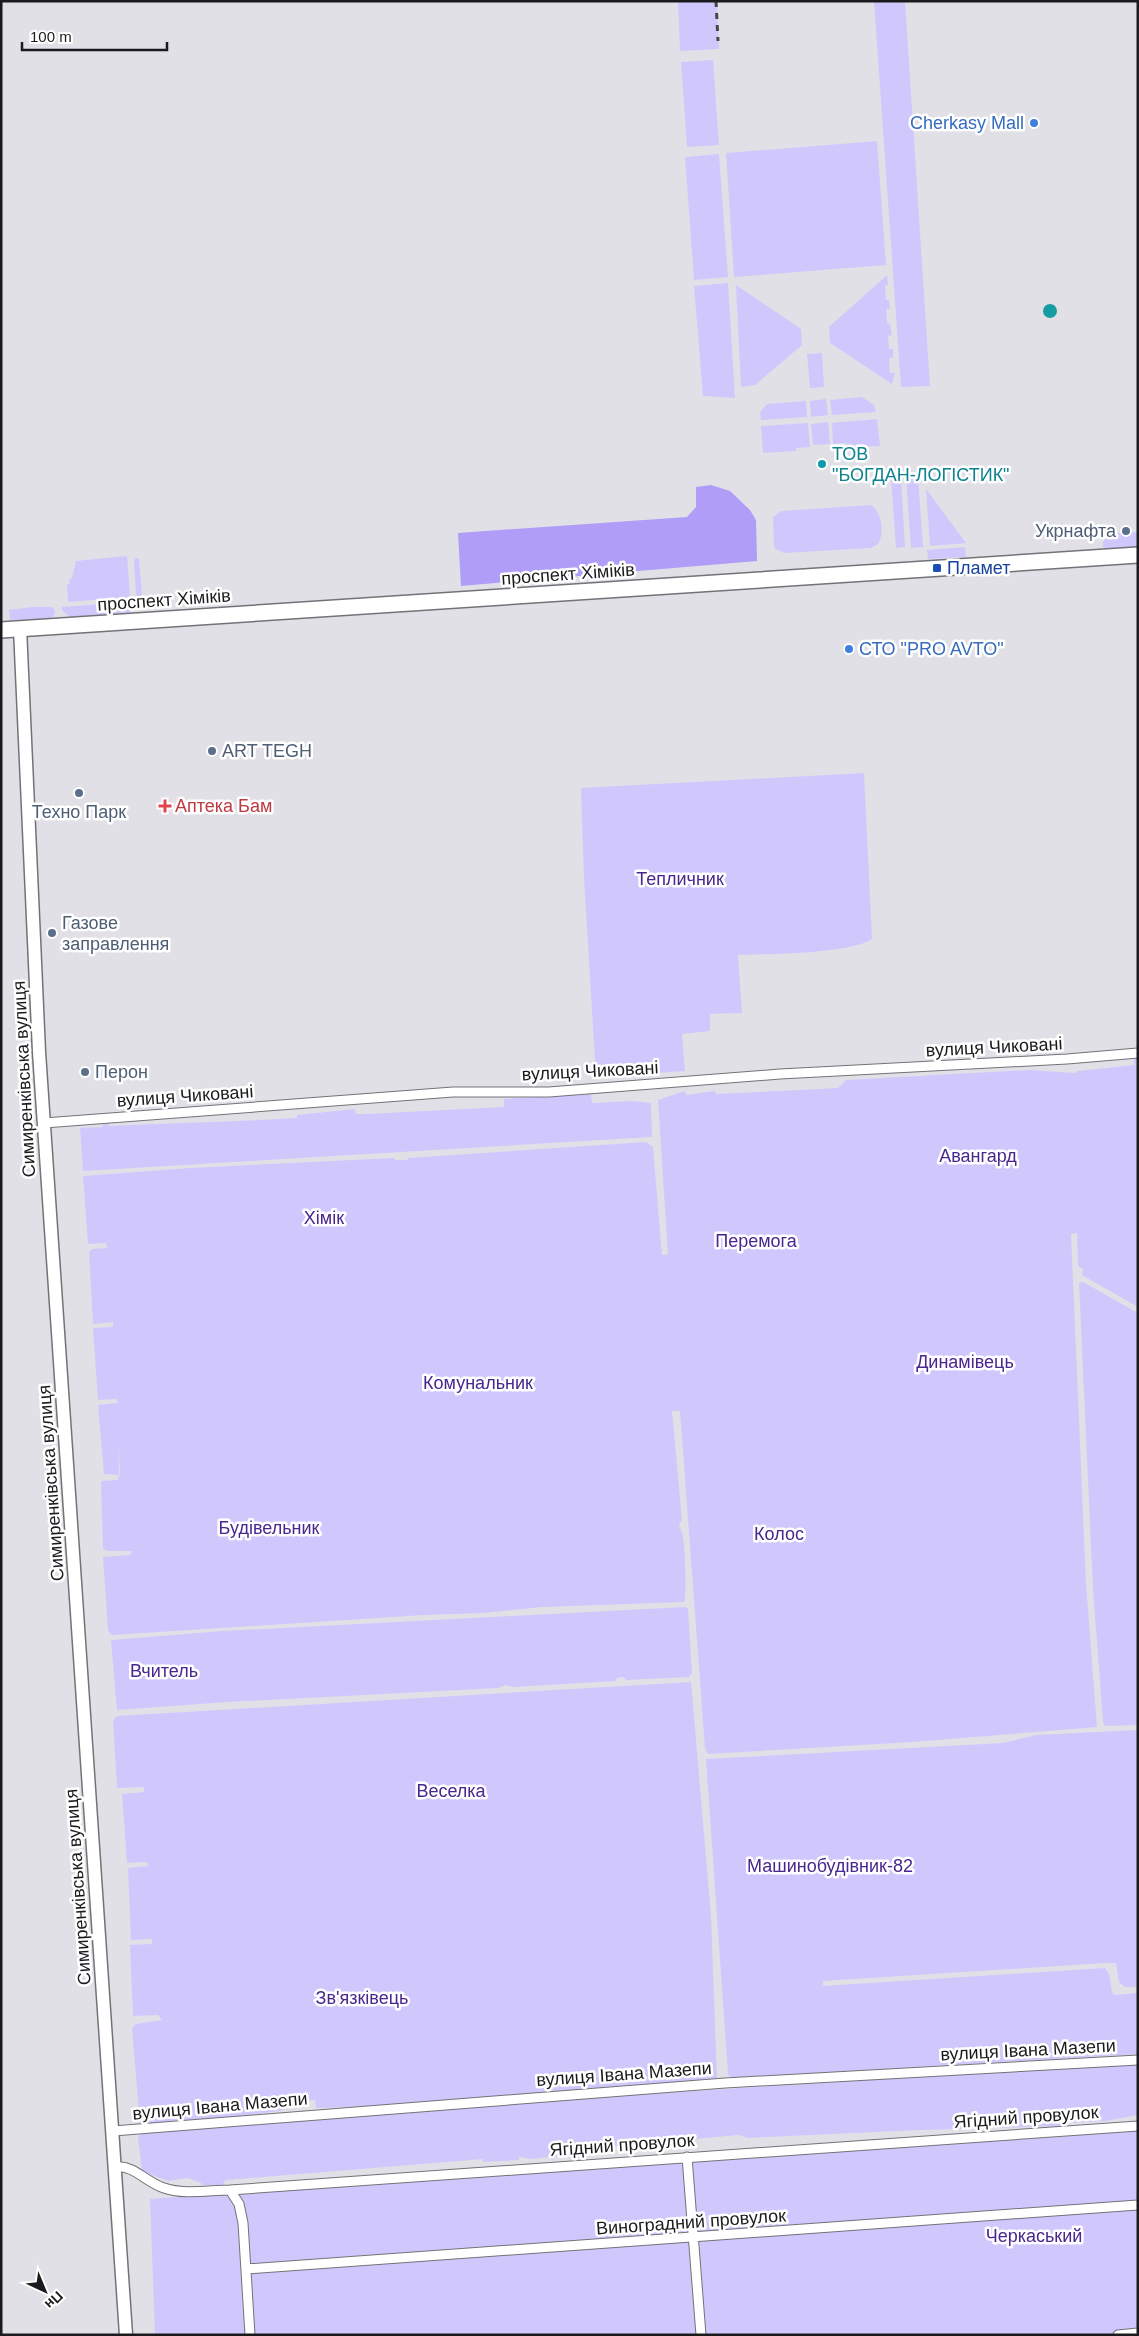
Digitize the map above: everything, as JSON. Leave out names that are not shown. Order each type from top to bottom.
[{"type":"main road","name":"проспект Хіміків","points":[[1,630],[1138,555]]},
{"type":"main road","name":"Симиренківська вулиця","points":[[20,628],[44,1123],[126,2335]]},
{"type":"street","name":"вулиця Чиковані","points":[[44,1123],[453,1092],[549,1092],[780,1074],[1067,1059],[1138,1053]]},
{"type":"street","name":"вулиця Івана Мазепи","points":[[113,2131],[725,2083],[1138,2060]]},
{"type":"street","points":[[1138,2126],[1138,2133]]},
{"type":"street","name":"Ягідний провулок","points":[[115,2168],[126,2166],[165,2189],[191,2191],[230,2190],[687,2156],[1138,2126]]},
{"type":"street","points":[[687,2156],[695,2238],[701,2335]]},
{"type":"street","points":[[230,2190],[239,2204],[243,2223],[250,2335]]},
{"type":"street","name":"Виноградний провулок","points":[[246,2269],[1138,2205]]},
{"type":"street","points":[[1118,2335],[1138,2333]]},
{"type":"green space","points":[[678,1],[717,1],[719,49],[680,51]]},
{"type":"green space","points":[[874,1],[905,1],[930,386],[901,387]]},
{"type":"green space","points":[[713,60],[719,145],[687,147],[681,62]]},
{"type":"green space","points":[[877,141],[886,265],[734,277],[726,153]]},
{"type":"green space","points":[[719,154],[728,277],[694,280],[685,157]]},
{"type":"green space","points":[[887,275],[888,285],[885,286],[886,300],[889,300],[890,309],[886,309],[887,323],[890,324],[892,335],[888,336],[889,349],[893,349],[893,357],[889,359],[890,373],[895,373],[892,384],[830,343],[829,327]]},
{"type":"green space","points":[[728,283],[735,398],[703,396],[694,286]]},
{"type":"green space","points":[[736,285],[801,329],[802,345],[755,385],[741,387]]},
{"type":"green space","points":[[822,353],[824,387],[810,388],[807,354]]},
{"type":"green space","points":[[862,397],[874,405],[876,412],[832,415],[830,400]]},
{"type":"green space","points":[[826,399],[828,415],[811,417],[810,401]]},
{"type":"green space","points":[[806,401],[807,417],[761,420],[760,412],[767,404]]},
{"type":"green space","points":[[877,419],[880,446],[847,447],[846,443],[833,444],[832,423]]},
{"type":"green space","points":[[828,422],[830,444],[813,445],[811,424]]},
{"type":"green space","points":[[808,423],[810,447],[796,448],[796,451],[763,453],[761,426]]},
{"type":"green space","points":[[918,477],[923,547],[911,548],[906,478]]},
{"type":"green space","points":[[901,478],[905,547],[896,548],[891,479]]},
{"type":"green space","points":[[926,489],[966,543],[930,546]]},
{"type":"green space","points":[[871,505],[878,512],[882,529],[878,544],[871,548],[784,553],[775,549],[773,517],[781,511]]},
{"type":"green space","points":[[1138,532],[1138,547],[1106,549],[1103,547],[1103,541],[1110,534]]},
{"type":"green space","points":[[965,547],[966,557],[928,559],[927,550]]},
{"type":"green space","points":[[127,556],[130,597],[68,602],[67,584],[70,584],[69,579],[72,578],[76,561]]},
{"type":"green space","points":[[136,558],[139,559],[142,595],[139,597],[136,595],[134,560]]},
{"type":"green space","points":[[130,602],[130,613],[70,617],[62,610],[62,607]]},
{"type":"green space","points":[[52,607],[55,610],[54,616],[49,619],[10,620],[9,610]]},
{"type":"green space","name":"Тепличник","points":[[864,773],[872,939],[846,948],[738,955],[742,1013],[710,1014],[710,1031],[682,1034],[685,1071],[596,1077],[584,879],[581,788]]},
{"type":"green space","points":[[1134,1058],[1138,1058],[1138,1307],[1082,1275],[1083,1269],[1078,1266],[1077,1233],[1071,1234],[1086,1584],[1097,1727],[913,1742],[708,1754],[705,1748],[680,1411],[672,1411],[682,1520],[679,1525],[683,1537],[685,1556],[684,1602],[542,1607],[485,1613],[424,1615],[112,1635],[108,1631],[103,1557],[131,1555],[131,1551],[108,1551],[103,1549],[101,1481],[118,1480],[120,1473],[118,1440],[119,1475],[104,1474],[98,1405],[118,1403],[117,1399],[98,1400],[93,1328],[113,1327],[113,1322],[93,1324],[89,1252],[92,1249],[107,1248],[106,1243],[88,1244],[83,1176],[190,1168],[394,1158],[395,1160],[408,1160],[408,1158],[646,1142],[653,1147],[662,1255],[668,1254],[658,1100],[685,1091],[686,1095],[715,1091],[716,1094],[838,1088],[846,1080],[1028,1070],[1075,1073],[1078,1071],[1134,1065]]},
{"type":"green space","name":"Хімік","points":[[591,1094],[592,1103],[631,1101],[651,1103],[652,1137],[83,1171],[80,1128],[103,1127],[103,1124],[109,1123],[109,1126],[297,1118],[297,1115],[355,1109],[356,1114],[366,1114],[504,1107],[504,1099]]},
{"type":"green space","points":[[1083,1282],[1138,1313],[1138,1725],[1105,1726],[1103,1722],[1093,1589],[1079,1283]]},
{"type":"green space","name":"Вчитель","points":[[685,1607],[688,1609],[692,1673],[689,1677],[626,1680],[624,1677],[617,1678],[616,1681],[513,1687],[506,1685],[498,1688],[228,1702],[117,1710],[111,1640],[223,1631]]},
{"type":"green space","points":[[691,1682],[711,1916],[717,2080],[372,2106],[316,2108],[315,2100],[285,2101],[285,2110],[229,2118],[140,2125],[132,2028],[136,2024],[162,2020],[158,2015],[133,2016],[130,1945],[152,1944],[152,1939],[131,1940],[128,1868],[148,1866],[147,1862],[127,1863],[122,1794],[144,1792],[144,1787],[117,1788],[113,1721],[117,1716]]},
{"type":"green space","name":"Машинобудівник-82","points":[[1138,1730],[1138,1987],[1125,1987],[1119,1982],[1116,1963],[823,1981],[823,1986],[1105,1968],[1109,1974],[1112,1992],[1115,1995],[1138,1993],[1138,2054],[731,2078],[728,2074],[706,1759],[1003,1743],[1036,1735]]},
{"type":"green space","points":[[1138,2065],[1138,2115],[1106,2121],[1067,2123],[1066,2126],[920,2130],[748,2138],[739,2135],[593,2148],[557,2154],[557,2157],[552,2160],[549,2157],[532,2159],[519,2157],[519,2160],[483,2162],[483,2159],[226,2180],[222,2185],[202,2185],[188,2178],[168,2181],[142,2171],[138,2138],[140,2133],[389,2113],[763,2087]]},
{"type":"green space","name":"Черкаський","points":[[1138,2130],[1138,2335],[155,2335],[150,2199],[808,2151]]},
{"type":"shaded area","points":[[711,485],[730,491],[750,510],[756,520],[757,561],[461,586],[458,533],[687,517],[696,507],[696,487]]},
{"type":"water","points":[[1047,304],[1053,304],[1057,311],[1053,318],[1047,318],[1043,314],[1043,308]]},
{"type":"railway","points":[[716,1],[718,41]]},
{"type":"place","name":"Cherkasy Mall","points":[[1034,123]]},
{"type":"place","name":"ТОВ \"БОГДАН-ЛОГІСТИК\"","points":[[822,464]]},
{"type":"place","name":"Укрнафта","points":[[1126,531]]},
{"type":"place","name":"Пламет","points":[[937,568]]},
{"type":"place","name":"СТО \"PRO AVTO\"","points":[[849,649]]},
{"type":"place","name":"ART TEGH","points":[[212,751]]},
{"type":"place","name":"Техно Парк","points":[[79,793]]},
{"type":"place","name":"Аптека Бам","points":[[165,806]]},
{"type":"place","name":"Газове заправлення","points":[[52,933]]},
{"type":"place","name":"Перон","points":[[85,1072]]},
{"type":"park label","name":"Авангард","points":[[978,1156]]},
{"type":"park label","name":"Перемога","points":[[756,1241]]},
{"type":"park label","name":"Динамівець","points":[[965,1362]]},
{"type":"park label","name":"Комунальник","points":[[478,1383]]},
{"type":"park label","name":"Будівельник","points":[[269,1528]]},
{"type":"park label","name":"Колос","points":[[779,1534]]},
{"type":"park label","name":"Веселка","points":[[451,1791]]},
{"type":"park label","name":"Зв'язківець","points":[[362,1998]]}]
